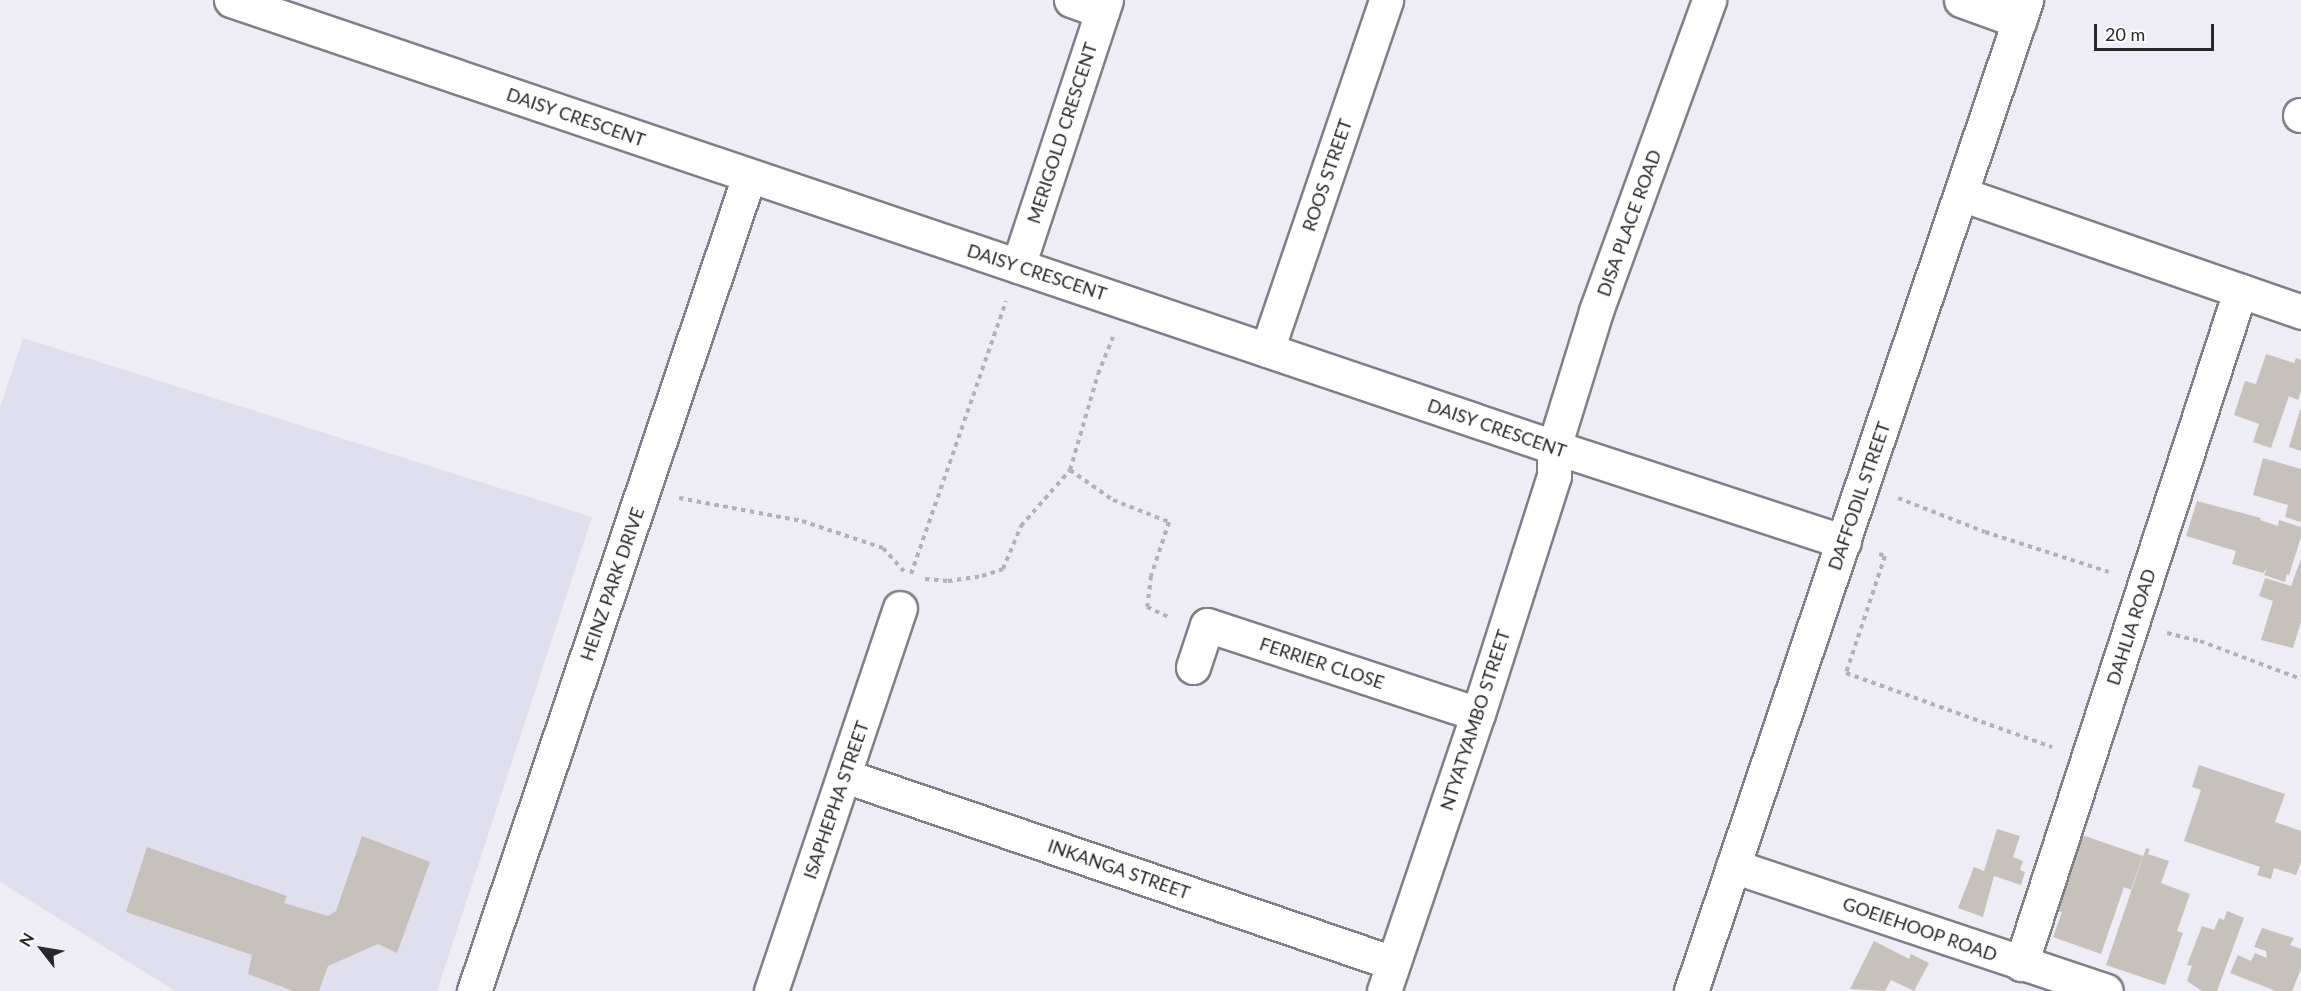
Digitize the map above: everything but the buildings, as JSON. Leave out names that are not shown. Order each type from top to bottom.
[{"type":"street","points":[[1071,0],[1104,5]]},
{"type":"street","name":"ROOS STREET","points":[[1267,350],[1386,0]]},
{"type":"street","name":"DISA PLACE ROAD","points":[[1554,447],[1596,311],[1709,0]]},
{"type":"street","points":[[1961,0],[2023,10]]},
{"type":"street","name":"DAISY CRESCENT","points":[[252,3],[749,176],[1554,447],[1844,542]]},
{"type":"street","name":"MERIGOLD CRESCENT","points":[[1018,266],[1104,5]]},
{"type":"street","name":"DAFFODIL STREET","points":[[1691,991],[2023,10]]},
{"type":"street","name":"HEINZ PARK DRIVE","points":[[474,991],[749,176]]},
{"type":"street","points":[[1961,194],[2301,312]]},
{"type":"street","name":"DAHLIA ROAD","points":[[2021,964],[2240,291]]},
{"type":"street","name":"NTYATYAMBO STREET","points":[[1388,977],[1478,714],[1554,476],[1554,447]]},
{"type":"street","name":"ISAPHEPHA STREET","points":[[771,991],[905,593]]},
{"type":"street","points":[[1193,667],[1207,625]]},
{"type":"street","name":"FERRIER CLOSE","points":[[1207,625],[1478,714]]},
{"type":"street","name":"INKANGA STREET","points":[[845,776],[1388,977]]},
{"type":"street","name":"GOEIEHOOP ROAD","points":[[1733,866],[2106,991]]},
{"type":"path","points":[[905,593],[1018,266]]},
{"type":"path","points":[[905,593],[948,581],[982,576],[1003,569],[1021,526],[1070,470],[1098,374],[1128,303]]},
{"type":"path","points":[[1070,470],[1113,500],[1169,522],[1151,576],[1147,607],[1173,619],[1207,625]]},
{"type":"path","points":[[1864,484],[1984,532],[2145,584]]},
{"type":"path","points":[[644,489],[698,503],[802,521],[884,548],[905,593]]},
{"type":"path","points":[[1844,542],[1885,556],[1846,673],[2087,760]]},
{"type":"path","points":[[2132,625],[2200,641],[2301,679]]},
{"type":"shaded area","points":[[23,338],[592,517],[437,991],[175,991],[0,882],[0,408]]}]
